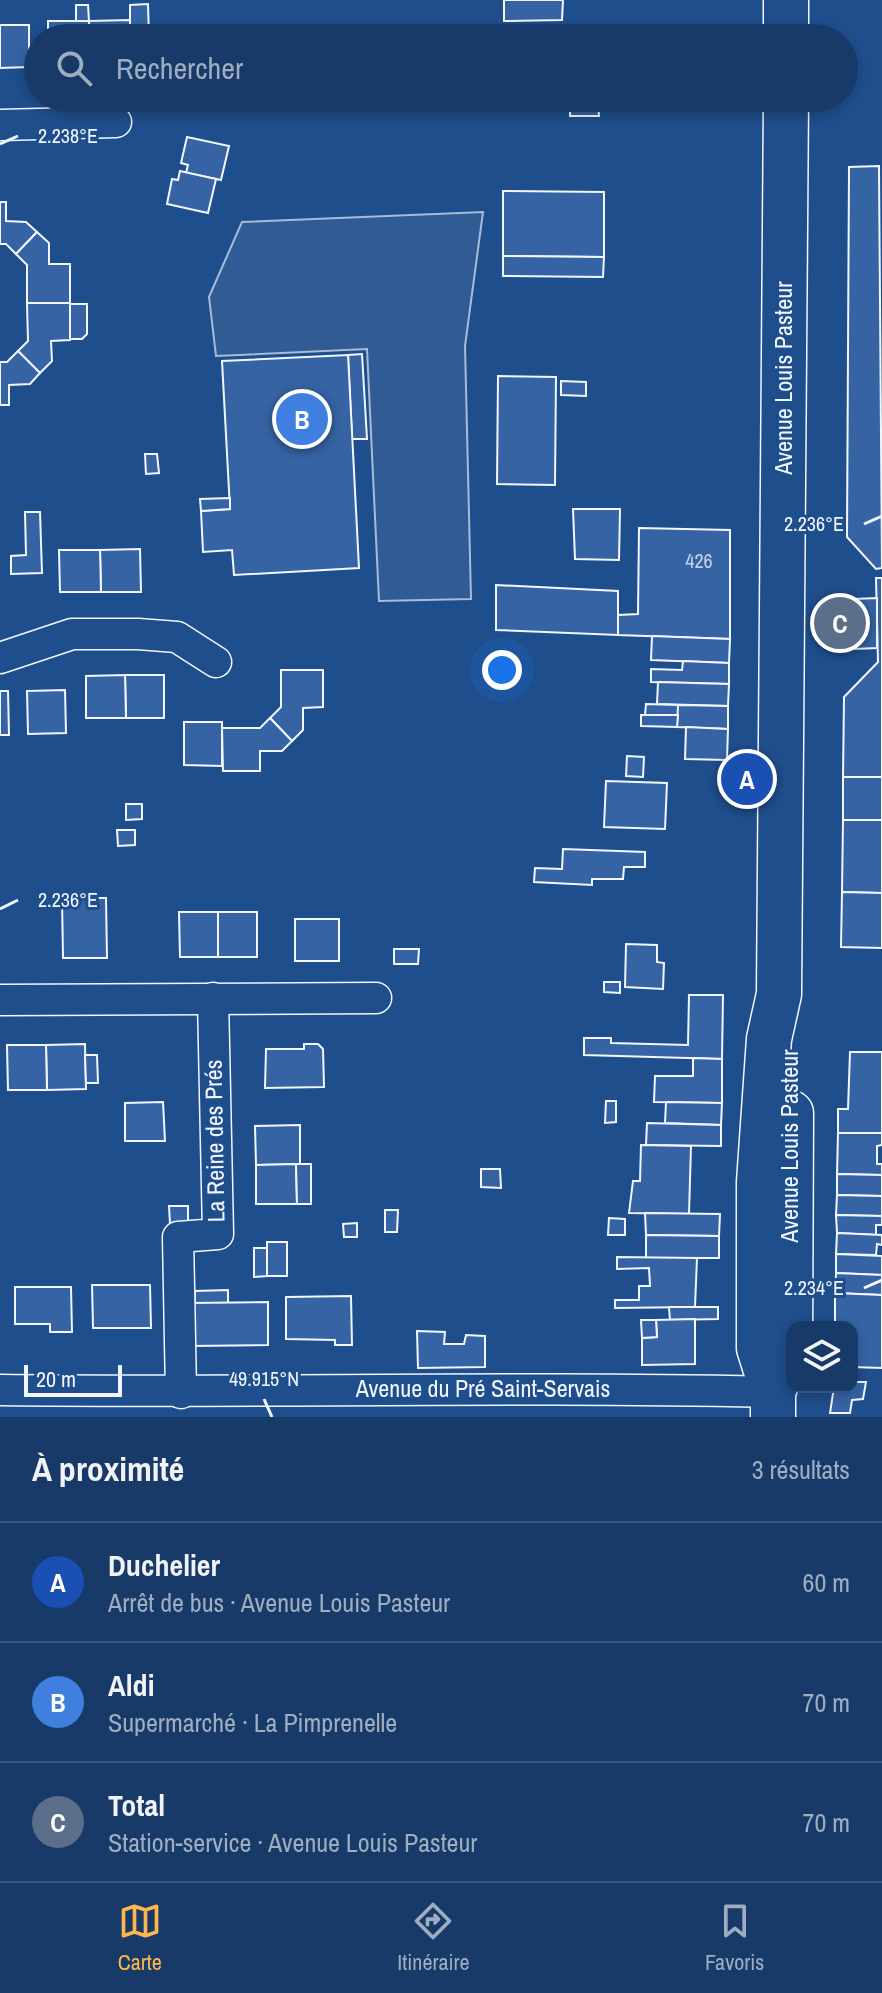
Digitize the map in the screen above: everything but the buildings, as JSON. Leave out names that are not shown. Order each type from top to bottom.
[{"type":"main road","points":[[786,0],[786,24]]},
{"type":"main road","name":"Avenue Louis Pasteur","points":[[773,1404],[790,1348],[791,1047],[779,994],[786,112]]},
{"type":"street","points":[[0,125],[116,122]]},
{"type":"street","points":[[0,658],[72,634],[138,634],[177,637],[216,662]]},
{"type":"street","name":"La Reine des Prés","points":[[181,1393],[178,1237],[218,1234],[213,998]]},
{"type":"street","points":[[0,1000],[376,998]]},
{"type":"street","name":"Avenue du Pré Saint-Servais","points":[[0,1390],[181,1393],[221,1405],[588,1387],[773,1404]]},
{"type":"shaded area","points":[[483,212],[465,346],[471,599],[379,601],[367,349],[216,356],[209,297],[242,222]]},
{"type":"place","name":"Aldi","points":[[302,419]]},
{"type":"place","name":"Total","points":[[840,623]]},
{"type":"place","name":"Duchelier","points":[[747,779]]}]
